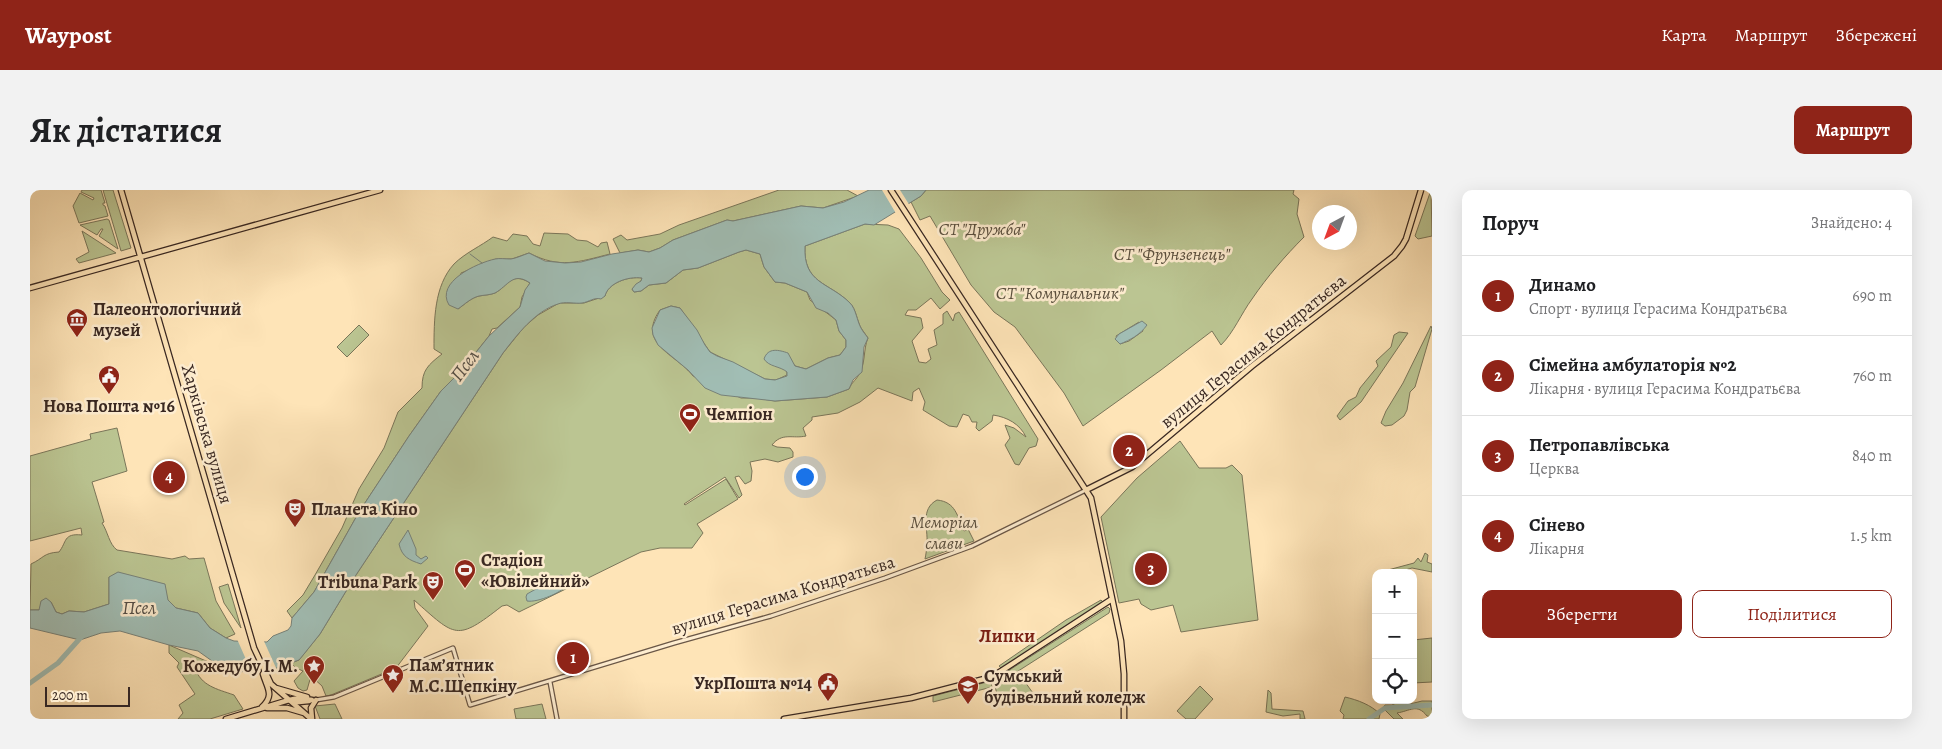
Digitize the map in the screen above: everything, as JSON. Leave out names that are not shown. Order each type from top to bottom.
[{"type":"main road","name":"Харківська вулиця","points":[[121,190],[231,567],[248,632],[260,665],[271,686],[312,719]]},
{"type":"main road","points":[[30,288],[380,190]]},
{"type":"main road","points":[[891,190],[1091,498],[1121,641],[1124,674],[1124,719]]},
{"type":"main road","name":"вулиця Герасима Кондратьєва","points":[[1086,490],[1132,467],[1252,366],[1394,256],[1406,239],[1421,190]]},
{"type":"main road","points":[[784,719],[911,698],[992,677],[1112,599]]},
{"type":"main road","points":[[261,708],[270,698],[271,686],[314,700]]},
{"type":"main road","points":[[226,719],[289,700],[299,698],[314,700]]},
{"type":"main road","points":[[312,719],[310,708],[314,700]]},
{"type":"main road","points":[[261,708],[287,708],[306,714]]},
{"type":"street","name":"вулиця Герасима Кондратьєва","points":[[314,700],[334,697],[453,648],[470,705],[674,643],[778,614],[886,578],[972,546],[1086,490]]},
{"type":"street","points":[[550,682],[557,719]]},
{"type":"green space","points":[[82,190],[101,190],[105,203],[103,205],[108,216],[79,223],[73,206],[80,193],[93,200],[94,198],[81,192]]},
{"type":"green space","points":[[103,190],[113,190],[131,248],[121,251]]},
{"type":"green space","points":[[779,190],[847,190],[858,196],[823,208],[801,206],[733,221],[727,220],[673,240],[649,252],[638,250],[620,253],[613,239],[621,235],[627,240],[660,234],[679,225]]},
{"type":"green space","points":[[926,190],[1294,190],[1293,194],[1299,199],[1297,214],[1304,237],[1264,283],[1221,345],[1212,331],[1083,426],[1064,393],[1015,327],[994,312],[971,285],[930,216],[920,220],[911,202],[921,196]],"holes":[[[1139,322],[1143,331],[1129,341],[1120,344],[1116,336]]]},
{"type":"green space","points":[[1431,190],[1432,236],[1418,239],[1415,236]]},
{"type":"green space","points":[[109,220],[118,249],[99,236],[103,229],[97,235],[80,225]]},
{"type":"green space","points":[[865,224],[888,225],[899,229],[921,258],[942,292],[950,300],[940,309],[931,298],[916,310],[908,310],[905,315],[921,318],[923,328],[912,341],[919,362],[926,363],[931,359],[928,349],[937,345],[934,330],[943,324],[943,314],[947,311],[953,321],[955,314],[959,312],[1038,439],[1036,446],[1029,448],[1019,465],[1015,464],[1005,445],[1010,438],[1005,425],[1014,428],[1026,437],[1017,425],[1008,419],[993,415],[992,421],[979,431],[976,428],[977,422],[972,422],[969,416],[963,414],[957,427],[949,426],[923,410],[925,402],[919,388],[913,392],[912,401],[878,388],[860,402],[838,413],[812,417],[812,420],[803,428],[806,436],[784,437],[776,441],[772,445],[790,448],[793,452],[793,457],[778,462],[765,459],[750,462],[752,471],[751,481],[745,484],[739,476],[735,477],[742,495],[739,498],[725,477],[684,504],[726,479],[738,499],[697,524],[703,533],[692,548],[660,548],[641,552],[519,612],[507,605],[502,606],[487,618],[465,630],[448,628],[414,600],[415,608],[428,626],[396,668],[331,695],[326,696],[322,686],[311,676],[307,690],[303,691],[298,688],[294,681],[303,671],[291,663],[299,660],[320,634],[354,578],[503,353],[524,327],[538,315],[559,303],[584,303],[605,296],[610,287],[625,279],[642,278],[632,289],[634,292],[641,291],[649,285],[666,283],[683,270],[698,268],[746,250],[760,254],[764,267],[775,282],[785,283],[807,292],[810,300],[836,320],[839,331],[846,340],[846,347],[840,355],[828,358],[806,369],[795,366],[793,363],[784,369],[787,375],[776,380],[765,379],[710,352],[680,308],[671,306],[660,310],[654,322],[653,332],[655,340],[661,348],[693,376],[741,398],[775,401],[827,397],[849,389],[857,378],[861,372],[868,338],[861,328],[854,308],[850,303],[819,281],[808,268],[805,258],[805,246]]},
{"type":"green space","points":[[82,231],[116,253],[79,263],[76,259],[89,252]]},
{"type":"green space","points":[[544,233],[568,234],[577,240],[587,241],[598,247],[601,243],[607,242],[610,254],[578,261],[560,262],[550,261],[529,253],[512,259],[496,259],[461,273],[458,309],[476,297],[495,293],[514,279],[530,283],[522,297],[520,307],[497,328],[492,329],[489,336],[461,371],[441,391],[409,436],[359,512],[314,592],[292,618],[287,611],[303,595],[342,528],[359,489],[384,448],[398,412],[422,388],[423,377],[427,368],[442,354],[434,349],[434,327],[436,304],[442,282],[447,273],[458,260],[493,237],[507,241],[513,234],[527,236],[533,244],[540,246]]},
{"type":"green space","points":[[359,325],[369,335],[347,357],[337,347]]},
{"type":"green space","points":[[1431,326],[1432,329],[1415,387],[1410,392],[1407,410],[1404,416],[1392,425],[1385,426],[1381,423],[1386,411],[1403,383]]},
{"type":"green space","points":[[1399,332],[1408,333],[1361,402],[1340,420],[1337,416],[1348,401],[1356,397],[1360,388],[1378,366],[1376,361],[1391,347],[1394,335]]},
{"type":"green space","points":[[117,428],[127,471],[92,482],[104,522],[102,523],[112,545],[117,550],[172,559],[185,556],[189,559],[204,558],[216,601],[235,634],[226,638],[210,628],[198,613],[176,608],[168,600],[109,577],[109,604],[84,612],[69,611],[62,614],[56,612],[51,602],[39,610],[30,610],[31,564],[47,555],[59,552],[68,537],[82,535],[81,528],[30,541],[30,456],[91,439],[90,434]]},
{"type":"green space","points":[[1180,441],[1199,468],[1226,468],[1232,465],[1242,475],[1258,620],[1181,632],[1173,605],[1151,610],[1141,604],[1139,599],[1119,603],[1101,517],[1137,478]]},
{"type":"green space","name":"Меморіал слави","points":[[937,500],[943,501],[952,507],[964,531],[968,529],[974,541],[925,559],[928,508]]},
{"type":"green space","points":[[1425,553],[1428,555],[1427,562],[1432,564],[1432,572],[1412,568],[1392,569],[1414,563],[1418,558],[1421,562]]},
{"type":"green space","points":[[228,584],[241,628],[224,603],[219,587]]},
{"type":"green space","points":[[1101,600],[1104,603],[1002,669],[999,666],[1066,620]]},
{"type":"green space","points":[[1108,607],[1110,609],[1109,613],[1001,682],[1000,676]]},
{"type":"green space","points":[[1432,638],[1432,682],[1417,683],[1417,640]]},
{"type":"green space","points":[[169,645],[220,667],[222,669],[220,671],[197,663],[195,668],[205,683],[234,695],[243,709],[210,719],[178,719],[183,713],[179,705],[195,694],[177,667],[179,663],[169,653]]},
{"type":"green space","points":[[1018,672],[1035,696],[1029,700],[1000,703],[995,687]]},
{"type":"green space","points":[[991,681],[992,687],[933,702],[933,696]]},
{"type":"green space","points":[[1200,686],[1213,699],[1195,719],[1186,719],[1177,711]]},
{"type":"green space","points":[[1268,690],[1271,693],[1272,709],[1303,711],[1305,719],[1300,719],[1300,714],[1283,716],[1266,712]]},
{"type":"green space","points":[[1345,697],[1373,708],[1380,714],[1379,719],[1343,719],[1344,715],[1340,711]]},
{"type":"green space","points":[[1432,701],[1432,717],[1427,716],[1420,710],[1413,709],[1397,713],[1403,719],[1394,719],[1383,708],[1385,705],[1417,704],[1417,702]]},
{"type":"green space","points":[[335,704],[342,719],[320,719],[315,706]]},
{"type":"green space","points":[[542,704],[546,719],[516,719],[514,709]]},
{"type":"water","name":"Псел","points":[[869,190],[926,190],[921,196],[874,225],[865,224],[805,246],[805,258],[808,268],[819,281],[850,303],[854,308],[861,328],[868,338],[864,347],[862,372],[853,380],[849,389],[827,397],[775,401],[721,395],[705,388],[688,370],[658,345],[652,328],[660,310],[671,306],[680,308],[697,330],[710,352],[765,379],[775,380],[787,376],[787,372],[769,364],[764,359],[771,351],[778,350],[788,353],[795,366],[806,369],[828,358],[840,355],[846,347],[846,340],[839,331],[836,320],[828,313],[816,308],[807,292],[785,283],[775,282],[764,267],[760,254],[746,250],[739,252],[698,268],[683,270],[666,283],[649,285],[641,291],[634,292],[632,289],[642,278],[625,279],[610,287],[601,299],[582,303],[561,303],[550,307],[520,331],[503,353],[354,578],[320,634],[299,660],[277,668],[229,673],[198,651],[120,631],[101,633],[80,640],[30,628],[30,610],[39,610],[41,601],[46,598],[51,602],[56,612],[62,614],[69,611],[84,612],[109,604],[109,577],[118,572],[165,584],[168,600],[176,608],[198,613],[210,628],[226,638],[234,641],[267,642],[273,636],[288,630],[291,626],[292,618],[314,592],[359,512],[409,436],[441,391],[461,371],[489,336],[520,307],[525,290],[530,283],[515,279],[495,293],[476,297],[458,309],[449,305],[446,297],[453,281],[460,275],[487,261],[511,259],[529,253],[545,261],[565,263],[581,262],[638,250],[649,252],[673,240],[727,220],[733,221],[801,206],[823,208],[844,202]]},
{"type":"water","points":[[1142,321],[1147,325],[1135,337],[1120,344],[1115,339],[1119,334]]},
{"type":"water","points":[[408,530],[416,549],[416,555],[421,559],[426,556],[428,558],[421,564],[407,557],[400,548],[399,544]]},
{"type":"water","points":[[561,575],[567,578],[569,583],[562,590],[543,599],[527,601],[527,594]]},
{"type":"pier","points":[[882,190],[900,190],[910,206],[897,215]]},
{"type":"pier","points":[[237,639],[263,639],[277,670],[252,673]]},
{"type":"waterway","points":[[470,254],[482,263]]},
{"type":"waterway","points":[[30,683],[58,663],[83,635]]},
{"type":"waterway","points":[[1369,719],[1385,708],[1432,705]]},
{"type":"place","name":"Палеонтологічний музей","points":[[77,338]]},
{"type":"place","name":"Нова Пошта №16","points":[[109,395]]},
{"type":"place","name":"Чемпіон","points":[[690,433]]},
{"type":"place","name":"Сімейна амбулаторія №2","points":[[1129,451]]},
{"type":"place","name":"Сінево","points":[[169,477]]},
{"type":"place","name":"Планета Кіно","points":[[295,528]]},
{"type":"place","name":"Петропавлівська","points":[[1151,569]]},
{"type":"place","name":"Стадіон «Ювілейний»","points":[[465,589]]},
{"type":"place","name":"Tribuna Park","points":[[433,601]]},
{"type":"place","name":"Динамо","points":[[573,658]]},
{"type":"place","name":"Кожедубу І. М.","points":[[314,685]]},
{"type":"place","name":"Пам’ятник М.С.Щепкіну","points":[[393,694]]},
{"type":"place","name":"УкрПошта №14","points":[[828,702]]},
{"type":"place","name":"Сумський будівельний коледж","points":[[968,705]]},
{"type":"district","name":"Липки","points":[[1007,635]]},
{"type":"park label","name":"СТ \"Дружба\"","points":[[982,229]]},
{"type":"park label","name":"СТ \"Фрунзенець\"","points":[[1172,254]]},
{"type":"park label","name":"СТ \"Комунальник\"","points":[[1060,293]]}]
